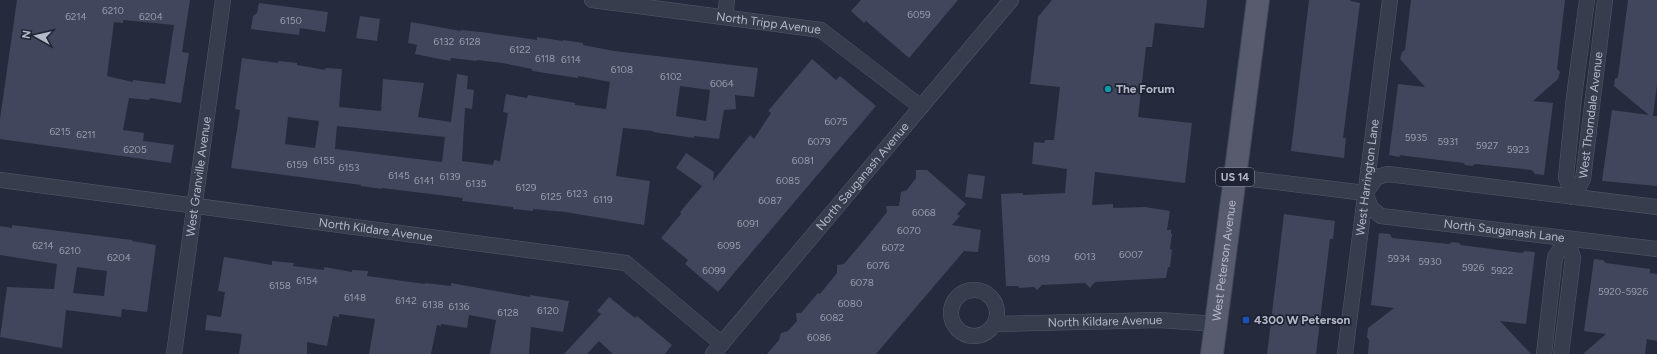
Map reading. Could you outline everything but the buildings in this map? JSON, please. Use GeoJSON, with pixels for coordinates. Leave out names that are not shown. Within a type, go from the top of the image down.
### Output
{"type":"FeatureCollection","features":[{"type":"Feature","properties":{"kind":"main road","name":"West Peterson Avenue"},"geometry":{"type":"LineString","coordinates":[[1212,354],[1258,0]]}},
{"type":"Feature","properties":{"kind":"street","name":"West Granville Avenue"},"geometry":{"type":"LineString","coordinates":[[174,354],[223,0]]}},
{"type":"Feature","properties":{"kind":"street","name":"North Tripp Avenue"},"geometry":{"type":"LineString","coordinates":[[592,0],[821,30],[920,107]]}},
{"type":"Feature","properties":{"kind":"street"},"geometry":{"type":"LineString","coordinates":[[725,17],[727,0]]}},
{"type":"Feature","properties":{"kind":"street","name":"North Sauganash Avenue"},"geometry":{"type":"LineString","coordinates":[[718,349],[1011,0]]}},
{"type":"Feature","properties":{"kind":"street","name":"West Harrington Lane"},"geometry":{"type":"LineString","coordinates":[[1345,354],[1390,0]]}},
{"type":"Feature","properties":{"kind":"street","name":"West Thorndale Avenue"},"geometry":{"type":"LineString","coordinates":[[1573,197],[1566,177],[1574,97],[1587,0]]}},
{"type":"Feature","properties":{"kind":"street","name":"West Thorndale Avenue"},"geometry":{"type":"LineString","coordinates":[[1573,197],[1583,179],[1605,0]]}},
{"type":"Feature","properties":{"kind":"street"},"geometry":{"type":"LineString","coordinates":[[1235,177],[1365,193],[1377,177],[1388,174],[1657,207]]}},
{"type":"Feature","properties":{"kind":"street","name":"North Kildare Avenue"},"geometry":{"type":"LineString","coordinates":[[0,180],[626,263],[718,349]]}},
{"type":"Feature","properties":{"kind":"street","name":"North Sauganash Lane"},"geometry":{"type":"LineString","coordinates":[[1365,193],[1371,208],[1381,216],[1567,240],[1657,249]]}},
{"type":"Feature","properties":{"kind":"street"},"geometry":{"type":"LineString","coordinates":[[1544,354],[1556,257],[1567,240]]}},
{"type":"Feature","properties":{"kind":"street"},"geometry":{"type":"LineString","coordinates":[[1561,354],[1573,258],[1567,240]]}},
{"type":"Feature","properties":{"kind":"street","name":"North Kildare Avenue"},"geometry":{"type":"LineString","coordinates":[[994,324],[1160,320],[1216,324]]}},
{"type":"Feature","properties":{"kind":"place","name":"The Forum"},"geometry":{"type":"Point","coordinates":[1108,89]}},
{"type":"Feature","properties":{"kind":"place","name":"4300 W Peterson"},"geometry":{"type":"Point","coordinates":[1246,320]}}]}
